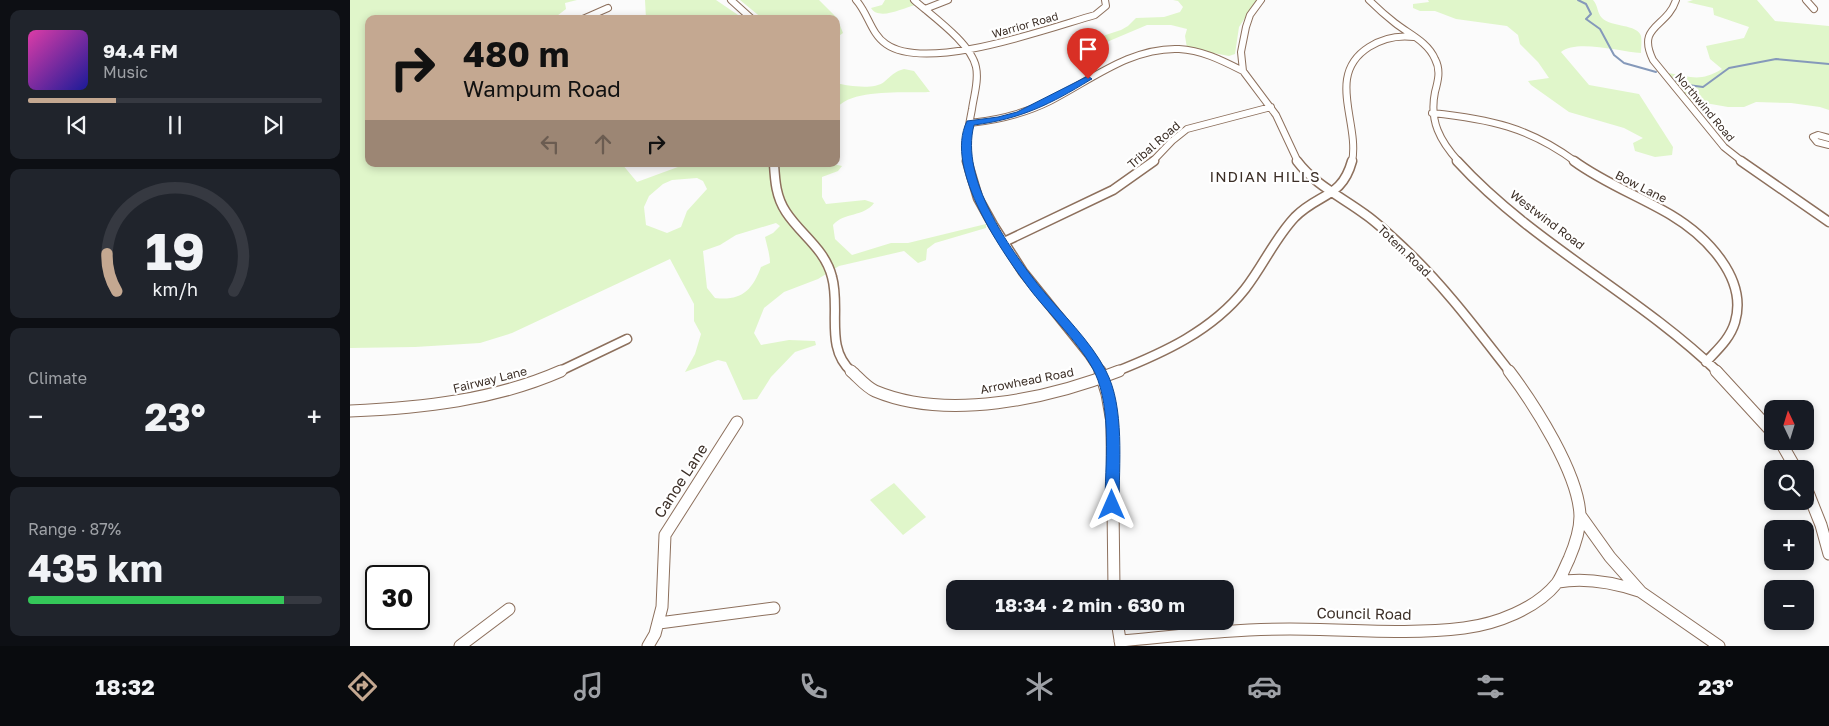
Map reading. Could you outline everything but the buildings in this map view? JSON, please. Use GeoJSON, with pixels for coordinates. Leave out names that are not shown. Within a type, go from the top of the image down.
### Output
{"type":"FeatureCollection","features":[{"type":"Feature","properties":{"kind":"street"},"geometry":{"type":"LineString","coordinates":[[731,0],[748,15]]}},
{"type":"Feature","properties":{"kind":"street"},"geometry":{"type":"LineString","coordinates":[[856,0],[867,13],[880,40],[889,47],[912,52],[968,51]]}},
{"type":"Feature","properties":{"kind":"street"},"geometry":{"type":"LineString","coordinates":[[914,0],[968,51],[976,67],[977,74],[967,136],[968,169],[978,198],[1026,277],[1089,354],[1102,379],[1112,422],[1114,580]]}},
{"type":"Feature","properties":{"kind":"street"},"geometry":{"type":"LineString","coordinates":[[925,9],[948,0]]}},
{"type":"Feature","properties":{"kind":"street","name":"Warrior Road"},"geometry":{"type":"LineString","coordinates":[[968,51],[1095,14],[1106,6],[1105,0]]}},
{"type":"Feature","properties":{"kind":"street","name":"Totem Road"},"geometry":{"type":"LineString","coordinates":[[1261,0],[1250,15],[1246,27],[1241,56],[1243,71],[1280,122],[1296,159],[1311,177],[1366,215],[1407,252],[1453,300],[1522,388],[1554,440],[1573,486],[1580,514],[1610,557],[1641,592],[1719,646]]}},
{"type":"Feature","properties":{"kind":"street","name":"Westwind Road"},"geometry":{"type":"LineString","coordinates":[[1369,0],[1399,32],[1414,37],[1430,51],[1438,65],[1439,74],[1432,113],[1434,129],[1447,149],[1492,195],[1538,232],[1646,311],[1706,362],[1744,398],[1764,422]]}},
{"type":"Feature","properties":{"kind":"street","name":"Northwind Road"},"geometry":{"type":"LineString","coordinates":[[1676,0],[1673,9],[1656,23],[1648,34],[1647,48],[1653,60],[1724,147],[1745,164],[1829,222]]}},
{"type":"Feature","properties":{"kind":"street"},"geometry":{"type":"LineString","coordinates":[[1806,0],[1812,4],[1814,9]]}},
{"type":"Feature","properties":{"kind":"street"},"geometry":{"type":"LineString","coordinates":[[592,15],[608,8]]}},
{"type":"Feature","properties":{"kind":"street","name":"Arrowhead Road"},"geometry":{"type":"LineString","coordinates":[[774,167],[776,193],[782,207],[791,220],[816,246],[831,271],[834,330],[841,359],[855,377],[894,399],[932,406],[958,406],[1018,398],[1102,379],[1167,350],[1212,320],[1244,291],[1293,220],[1314,201],[1332,192],[1343,183],[1352,166],[1352,144],[1346,84],[1350,66],[1354,57],[1364,48],[1399,32]]}},
{"type":"Feature","properties":{"kind":"street"},"geometry":{"type":"LineString","coordinates":[[970,122],[1020,114],[1059,96],[1109,66],[1146,53],[1185,49],[1207,53],[1222,58],[1243,71]]}},
{"type":"Feature","properties":{"kind":"street"},"geometry":{"type":"LineString","coordinates":[[1222,58],[1241,56]]}},
{"type":"Feature","properties":{"kind":"street","name":"Tribal Road"},"geometry":{"type":"LineString","coordinates":[[1004,242],[1113,190],[1131,179],[1155,160],[1172,141],[1187,129],[1212,121],[1271,108]]}},
{"type":"Feature","properties":{"kind":"street","name":"Bow Lane"},"geometry":{"type":"LineString","coordinates":[[1432,113],[1499,124],[1540,138],[1588,171],[1668,214],[1697,235],[1723,263],[1736,285],[1739,299],[1735,325],[1719,350],[1706,362]]}},
{"type":"Feature","properties":{"kind":"street","name":"Fairway Lane"},"geometry":{"type":"LineString","coordinates":[[350,411],[428,406],[482,396],[530,383],[562,371],[627,339]]}},
{"type":"Feature","properties":{"kind":"street","name":"Canoe Lane"},"geometry":{"type":"LineString","coordinates":[[648,646],[659,623],[662,611],[663,544],[665,536],[670,525],[737,422]]}},
{"type":"Feature","properties":{"kind":"street"},"geometry":{"type":"LineString","coordinates":[[1814,508],[1829,554]]}},
{"type":"Feature","properties":{"kind":"street","name":"Totem Road"},"geometry":{"type":"LineString","coordinates":[[1575,549],[1580,514]]}},
{"type":"Feature","properties":{"kind":"street","name":"Council Road"},"geometry":{"type":"LineString","coordinates":[[1121,644],[1243,630],[1290,629],[1399,632],[1465,628],[1496,621],[1519,611],[1541,598],[1558,582],[1575,549]]}},
{"type":"Feature","properties":{"kind":"street","name":"Totem Road"},"geometry":{"type":"LineString","coordinates":[[1558,582],[1569,579],[1594,579],[1641,592]]}},
{"type":"Feature","properties":{"kind":"street"},"geometry":{"type":"LineString","coordinates":[[659,623],[774,608]]}},
{"type":"Feature","properties":{"kind":"street"},"geometry":{"type":"LineString","coordinates":[[460,646],[509,609]]}},
{"type":"Feature","properties":{"kind":"street"},"geometry":{"type":"LineString","coordinates":[[1119,630],[1121,644]]}},
{"type":"Feature","properties":{"kind":"green space"},"geometry":{"type":"Polygon","coordinates":[[[350,0],[577,0],[565,3],[566,9],[558,15],[365,15],[365,167],[624,167],[637,182],[678,167],[840,166],[842,166],[838,171],[822,177],[822,197],[826,204],[865,200],[874,203],[865,211],[843,218],[833,225],[835,239],[852,255],[891,243],[908,243],[986,224],[986,228],[935,243],[927,249],[926,260],[918,263],[904,251],[839,266],[818,279],[784,292],[764,308],[754,333],[761,345],[789,340],[815,341],[816,345],[795,352],[771,377],[757,399],[743,400],[726,362],[718,360],[685,372],[695,354],[701,334],[694,321],[694,304],[670,259],[512,333],[480,343],[350,348],[350,0]],[[697,178],[672,180],[663,184],[649,196],[644,207],[646,225],[667,233],[681,227],[687,211],[707,189],[703,181],[697,178]],[[776,223],[736,235],[720,245],[703,251],[707,288],[715,298],[724,299],[739,296],[749,288],[761,267],[770,263],[765,237],[773,233],[780,226],[776,223]]]}},
{"type":"Feature","properties":{"kind":"green space"},"geometry":{"type":"Polygon","coordinates":[[[645,0],[716,0],[738,15],[646,15],[645,0]]]}},
{"type":"Feature","properties":{"kind":"green space"},"geometry":{"type":"Polygon","coordinates":[[[740,0],[819,0],[834,15],[758,15],[740,0]]]}},
{"type":"Feature","properties":{"kind":"green space"},"geometry":{"type":"Polygon","coordinates":[[[885,0],[910,0],[915,5],[885,14],[875,12],[871,8],[882,5],[885,0]]]}},
{"type":"Feature","properties":{"kind":"green space"},"geometry":{"type":"Polygon","coordinates":[[[1173,0],[1257,0],[1239,27],[1235,54],[1229,56],[1187,48],[1185,36],[1187,29],[1171,25],[1147,25],[1095,47],[1090,47],[1087,44],[1087,41],[1121,30],[1136,18],[1164,17],[1180,12],[1183,7],[1178,1],[1173,0]]]}},
{"type":"Feature","properties":{"kind":"green space"},"geometry":{"type":"Polygon","coordinates":[[[1428,0],[1593,0],[1600,16],[1606,21],[1635,29],[1639,32],[1641,36],[1641,53],[1588,46],[1568,48],[1561,52],[1589,85],[1639,94],[1673,147],[1672,155],[1655,157],[1635,151],[1633,143],[1643,138],[1624,128],[1569,112],[1531,85],[1528,81],[1549,78],[1538,62],[1520,44],[1518,35],[1507,26],[1456,19],[1435,11],[1420,11],[1413,8],[1413,4],[1429,2],[1428,0]]]}},
{"type":"Feature","properties":{"kind":"green space"},"geometry":{"type":"Polygon","coordinates":[[[1693,0],[1757,0],[1775,21],[1829,26],[1829,110],[1791,103],[1756,102],[1744,107],[1728,107],[1688,100],[1668,73],[1702,77],[1722,69],[1710,59],[1706,46],[1744,38],[1749,27],[1714,15],[1713,8],[1687,2],[1693,0]]]}},
{"type":"Feature","properties":{"kind":"green space"},"geometry":{"type":"Polygon","coordinates":[[[904,69],[914,71],[930,92],[894,92],[866,95],[853,98],[840,105],[840,84],[874,86],[884,82],[896,72],[904,69]]]}},
{"type":"Feature","properties":{"kind":"green space"},"geometry":{"type":"Polygon","coordinates":[[[894,483],[926,517],[903,535],[870,500],[894,483]]]}},
{"type":"Feature","properties":{"kind":"waterway"},"geometry":{"type":"LineString","coordinates":[[1578,0],[1586,4],[1591,14],[1586,19],[1600,29],[1614,55],[1624,63],[1656,72]]}},
{"type":"Feature","properties":{"kind":"waterway"},"geometry":{"type":"LineString","coordinates":[[1673,79],[1688,85],[1703,87],[1729,68],[1776,59],[1829,64]]}},
{"type":"Feature","properties":{"kind":"district","name":"INDIAN HILLS"},"geometry":{"type":"Point","coordinates":[1265,177]}},
{"type":"Feature","properties":{"kind":"route"},"geometry":{"type":"LineString","coordinates":[[1088,79],[1059,96],[1020,114],[970,122],[966,155],[968,169],[978,198],[1010,253],[1035,289],[1089,354],[1101,373],[1112,422],[1112,505]]}}]}
